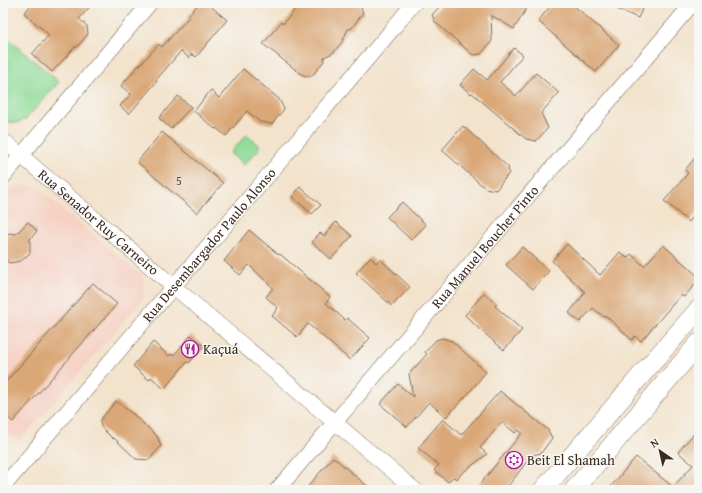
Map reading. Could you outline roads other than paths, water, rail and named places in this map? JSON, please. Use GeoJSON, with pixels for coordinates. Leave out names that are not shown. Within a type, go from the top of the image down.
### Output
{"type":"FeatureCollection","features":[{"type":"Feature","properties":{"kind":"street"},"geometry":{"type":"LineString","coordinates":[[3,177],[150,3]]}},
{"type":"Feature","properties":{"kind":"street","name":"Rua Desembargador Paulo Alonso"},"geometry":{"type":"LineString","coordinates":[[3,486],[414,3]]}},
{"type":"Feature","properties":{"kind":"street","name":"Rua Manuel Boucher Pinto"},"geometry":{"type":"LineString","coordinates":[[277,490],[693,3]]}},
{"type":"Feature","properties":{"kind":"street","name":"Rua Senador Ruy Carneiro"},"geometry":{"type":"LineString","coordinates":[[3,140],[415,490]]}},
{"type":"Feature","properties":{"kind":"street"},"geometry":{"type":"LineString","coordinates":[[543,490],[699,309]]}},
{"type":"Feature","properties":{"kind":"street"},"geometry":{"type":"LineString","coordinates":[[574,490],[699,343]]}},
{"type":"Feature","properties":{"kind":"street"},"geometry":{"type":"LineString","coordinates":[[645,371],[659,375],[663,385]]}},
{"type":"Feature","properties":{"kind":"place","name":"Kaçuá"},"geometry":{"type":"Point","coordinates":[190,349]}},
{"type":"Feature","properties":{"kind":"place","name":"Beit El Shamah"},"geometry":{"type":"Point","coordinates":[514,460]}}]}
